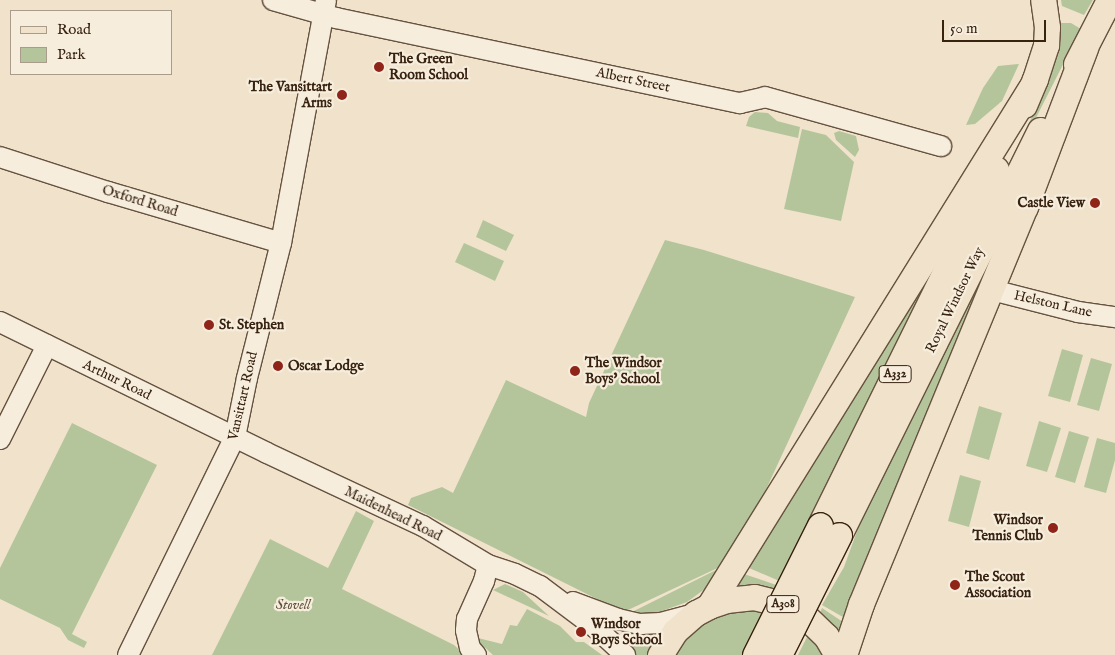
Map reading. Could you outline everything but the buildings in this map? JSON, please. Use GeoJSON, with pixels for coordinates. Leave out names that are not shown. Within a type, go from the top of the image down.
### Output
{"type":"FeatureCollection","features":[{"type":"Feature","properties":{"kind":"main road","name":"Royal Windsor Way"},"geometry":{"type":"LineString","coordinates":[[779,655],[829,530],[998,165],[1030,90],[1046,45],[1047,27],[1043,0]]}},
{"type":"Feature","properties":{"kind":"main road","name":"Royal Windsor Way"},"geometry":{"type":"LineString","coordinates":[[755,655],[829,530],[1109,0]]}},
{"type":"Feature","properties":{"kind":"main road"},"geometry":{"type":"LineString","coordinates":[[844,655],[862,604],[992,290],[1085,48]]}},
{"type":"Feature","properties":{"kind":"main road"},"geometry":{"type":"LineString","coordinates":[[702,609],[1030,90]]}},
{"type":"Feature","properties":{"kind":"main road","name":"A308"},"geometry":{"type":"LineString","coordinates":[[660,655],[675,631],[702,609],[726,600],[754,597],[785,605],[803,614],[826,636],[837,655]]}},
{"type":"Feature","properties":{"kind":"street","name":"Albert Street"},"geometry":{"type":"LineString","coordinates":[[273,0],[324,7],[740,103],[765,97],[941,146]]}},
{"type":"Feature","properties":{"kind":"street","name":"Vansittart Road"},"geometry":{"type":"LineString","coordinates":[[128,655],[235,437],[247,378],[281,243],[324,7]]}},
{"type":"Feature","properties":{"kind":"street","name":"Oxford Road"},"geometry":{"type":"LineString","coordinates":[[0,157],[108,192],[281,243]]}},
{"type":"Feature","properties":{"kind":"street","name":"Helston Lane"},"geometry":{"type":"LineString","coordinates":[[992,290],[1078,312],[1115,317]]}},
{"type":"Feature","properties":{"kind":"street","name":"Arthur Road"},"geometry":{"type":"LineString","coordinates":[[0,322],[235,437]]}},
{"type":"Feature","properties":{"kind":"street"},"geometry":{"type":"LineString","coordinates":[[0,439],[47,346]]}},
{"type":"Feature","properties":{"kind":"street","name":"Maidenhead Road"},"geometry":{"type":"LineString","coordinates":[[235,437],[423,526],[488,565],[516,574],[550,593],[606,637],[625,655]]}},
{"type":"Feature","properties":{"kind":"street"},"geometry":{"type":"LineString","coordinates":[[476,655],[470,648],[466,630],[467,619],[484,582],[488,565]]}},
{"type":"Feature","properties":{"kind":"street","name":"Maidenhead Road"},"geometry":{"type":"LineString","coordinates":[[550,593],[630,622],[661,622],[702,609]]}},
{"type":"Feature","properties":{"kind":"green space"},"geometry":{"type":"Polygon","coordinates":[[[1061,0],[1093,0],[1084,15],[1062,6],[1061,0]]]}},
{"type":"Feature","properties":{"kind":"green space"},"geometry":{"type":"Polygon","coordinates":[[[1061,23],[1071,23],[1081,29],[1010,169],[999,184],[1049,82],[1060,47],[1061,23]]]}},
{"type":"Feature","properties":{"kind":"green space"},"geometry":{"type":"Polygon","coordinates":[[[1019,64],[1002,101],[975,124],[966,125],[983,88],[998,66],[1019,64]]]}},
{"type":"Feature","properties":{"kind":"green space"},"geometry":{"type":"Polygon","coordinates":[[[755,112],[768,113],[777,121],[800,127],[798,138],[746,126],[749,117],[755,112]]]}},
{"type":"Feature","properties":{"kind":"green space"},"geometry":{"type":"Polygon","coordinates":[[[802,129],[826,135],[854,162],[841,221],[784,209],[802,129]]]}},
{"type":"Feature","properties":{"kind":"green space"},"geometry":{"type":"Polygon","coordinates":[[[839,131],[856,136],[859,150],[855,157],[836,140],[834,133],[839,131]]]}},
{"type":"Feature","properties":{"kind":"green space"},"geometry":{"type":"Polygon","coordinates":[[[982,172],[784,583],[749,568],[779,517],[982,172]]]}},
{"type":"Feature","properties":{"kind":"green space"},"geometry":{"type":"Polygon","coordinates":[[[1019,189],[848,620],[822,605],[844,567],[864,512],[1019,189]]]}},
{"type":"Feature","properties":{"kind":"green space"},"geometry":{"type":"Polygon","coordinates":[[[483,220],[514,235],[506,251],[476,237],[483,220]]]}},
{"type":"Feature","properties":{"kind":"green space"},"geometry":{"type":"Polygon","coordinates":[[[665,240],[704,250],[855,297],[763,496],[724,565],[628,610],[613,607],[408,505],[411,498],[442,487],[453,493],[506,380],[586,417],[589,403],[665,240]]]}},
{"type":"Feature","properties":{"kind":"green space"},"geometry":{"type":"Polygon","coordinates":[[[464,243],[504,261],[495,281],[455,262],[464,243]]]}},
{"type":"Feature","properties":{"kind":"green space"},"geometry":{"type":"Polygon","coordinates":[[[1062,349],[1083,355],[1070,402],[1048,396],[1062,349]]]}},
{"type":"Feature","properties":{"kind":"green space"},"geometry":{"type":"Polygon","coordinates":[[[1091,358],[1112,364],[1099,411],[1077,405],[1091,358]]]}},
{"type":"Feature","properties":{"kind":"green space"},"geometry":{"type":"Polygon","coordinates":[[[979,406],[1002,413],[989,460],[966,453],[979,406]]]}},
{"type":"Feature","properties":{"kind":"green space"},"geometry":{"type":"Polygon","coordinates":[[[1039,421],[1061,428],[1047,472],[1026,466],[1039,421]]]}},
{"type":"Feature","properties":{"kind":"green space"},"geometry":{"type":"Polygon","coordinates":[[[72,423],[157,465],[72,634],[87,642],[84,648],[68,640],[60,628],[0,599],[0,568],[72,423]]]}},
{"type":"Feature","properties":{"kind":"green space"},"geometry":{"type":"Polygon","coordinates":[[[1069,431],[1089,437],[1075,483],[1055,477],[1069,431]]]}},
{"type":"Feature","properties":{"kind":"green space"},"geometry":{"type":"Polygon","coordinates":[[[1097,438],[1115,443],[1115,460],[1106,493],[1084,487],[1097,438]]]}},
{"type":"Feature","properties":{"kind":"green space"},"geometry":{"type":"Polygon","coordinates":[[[960,475],[981,481],[969,527],[948,521],[960,475]]]}},
{"type":"Feature","properties":{"kind":"green space","name":"Stovell"},"geometry":{"type":"Polygon","coordinates":[[[356,511],[374,521],[342,589],[454,645],[465,655],[212,655],[270,539],[328,568],[356,511]]]}},
{"type":"Feature","properties":{"kind":"green space"},"geometry":{"type":"Polygon","coordinates":[[[720,568],[709,586],[687,602],[648,616],[630,613],[720,568]]]}},
{"type":"Feature","properties":{"kind":"green space"},"geometry":{"type":"Polygon","coordinates":[[[744,574],[782,587],[779,590],[769,587],[739,585],[737,582],[744,574]]]}},
{"type":"Feature","properties":{"kind":"green space"},"geometry":{"type":"Polygon","coordinates":[[[505,584],[523,592],[549,616],[493,590],[505,584]]]}},
{"type":"Feature","properties":{"kind":"green space"},"geometry":{"type":"Polygon","coordinates":[[[766,607],[749,655],[671,655],[689,630],[711,614],[766,607]]]}},
{"type":"Feature","properties":{"kind":"green space"},"geometry":{"type":"Polygon","coordinates":[[[822,608],[846,624],[841,634],[820,613],[822,608]]]}},
{"type":"Feature","properties":{"kind":"green space"},"geometry":{"type":"Polygon","coordinates":[[[527,609],[560,626],[576,642],[584,642],[602,655],[493,655],[478,641],[478,638],[502,644],[510,625],[517,626],[527,609]]]}},
{"type":"Feature","properties":{"kind":"green space"},"geometry":{"type":"Polygon","coordinates":[[[629,629],[655,631],[658,634],[647,655],[634,655],[621,642],[629,629]]]}},
{"type":"Feature","properties":{"kind":"green space"},"geometry":{"type":"Polygon","coordinates":[[[810,631],[828,655],[798,655],[810,631]]]}},
{"type":"Feature","properties":{"kind":"place","name":"The Green Room School"},"geometry":{"type":"Point","coordinates":[379,67]}},
{"type":"Feature","properties":{"kind":"place","name":"The Vansittart Arms"},"geometry":{"type":"Point","coordinates":[342,95]}},
{"type":"Feature","properties":{"kind":"place","name":"Castle View"},"geometry":{"type":"Point","coordinates":[1095,203]}},
{"type":"Feature","properties":{"kind":"place","name":"St. Stephen"},"geometry":{"type":"Point","coordinates":[209,325]}},
{"type":"Feature","properties":{"kind":"place","name":"Oscar Lodge"},"geometry":{"type":"Point","coordinates":[278,366]}},
{"type":"Feature","properties":{"kind":"place","name":"The Windsor Boys' School"},"geometry":{"type":"Point","coordinates":[575,371]}},
{"type":"Feature","properties":{"kind":"place","name":"Windsor Tennis Club"},"geometry":{"type":"Point","coordinates":[1053,528]}},
{"type":"Feature","properties":{"kind":"place","name":"The Scout Association"},"geometry":{"type":"Point","coordinates":[955,585]}},
{"type":"Feature","properties":{"kind":"place","name":"Windsor Boys School"},"geometry":{"type":"Point","coordinates":[581,632]}}]}
